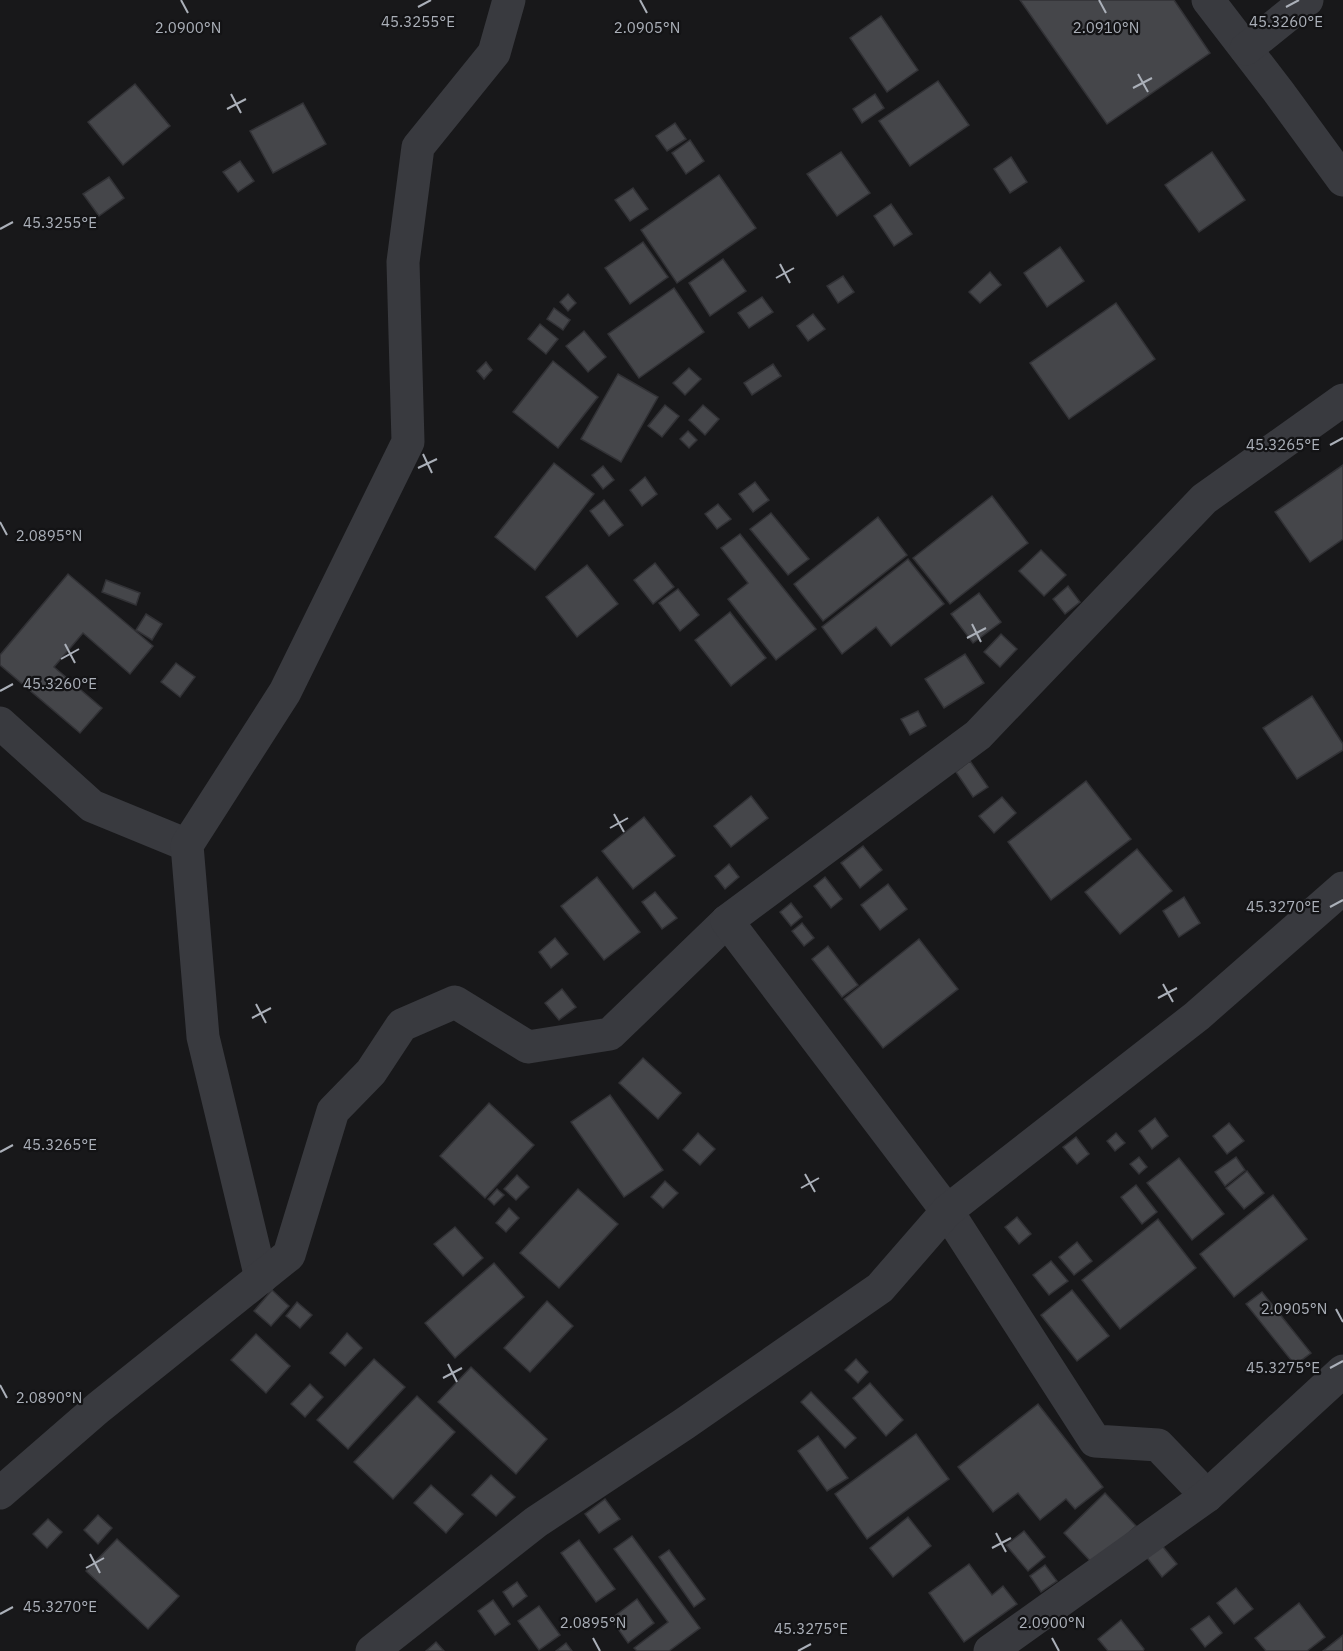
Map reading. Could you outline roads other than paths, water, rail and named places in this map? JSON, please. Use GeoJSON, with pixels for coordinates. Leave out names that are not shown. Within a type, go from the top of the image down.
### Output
{"type":"FeatureCollection","features":[{"type":"Feature","properties":{"kind":"street"},"geometry":{"type":"LineString","coordinates":[[261,1278],[203,1037],[187,845],[285,692],[408,442],[403,262],[418,147],[494,53],[509,0]]}},
{"type":"Feature","properties":{"kind":"street"},"geometry":{"type":"LineString","coordinates":[[1208,0],[1343,180]]}},
{"type":"Feature","properties":{"kind":"street"},"geometry":{"type":"LineString","coordinates":[[1246,49],[1307,0]]}},
{"type":"Feature","properties":{"kind":"street"},"geometry":{"type":"LineString","coordinates":[[0,1493],[98,1408],[289,1255],[333,1111],[371,1072],[402,1026],[455,1002],[528,1047],[610,1034],[727,921],[978,735],[1204,499],[1343,400]]}},
{"type":"Feature","properties":{"kind":"street"},"geometry":{"type":"LineString","coordinates":[[0,723],[92,806],[187,845]]}},
{"type":"Feature","properties":{"kind":"street"},"geometry":{"type":"LineString","coordinates":[[372,1651],[536,1522],[684,1424],[880,1288],[947,1211],[1197,1016],[1343,888]]}},
{"type":"Feature","properties":{"kind":"street"},"geometry":{"type":"LineString","coordinates":[[727,921],[947,1211],[1095,1440],[1158,1445],[1207,1496]]}},
{"type":"Feature","properties":{"kind":"street"},"geometry":{"type":"LineString","coordinates":[[990,1651],[1207,1496],[1343,1371]]}}]}
